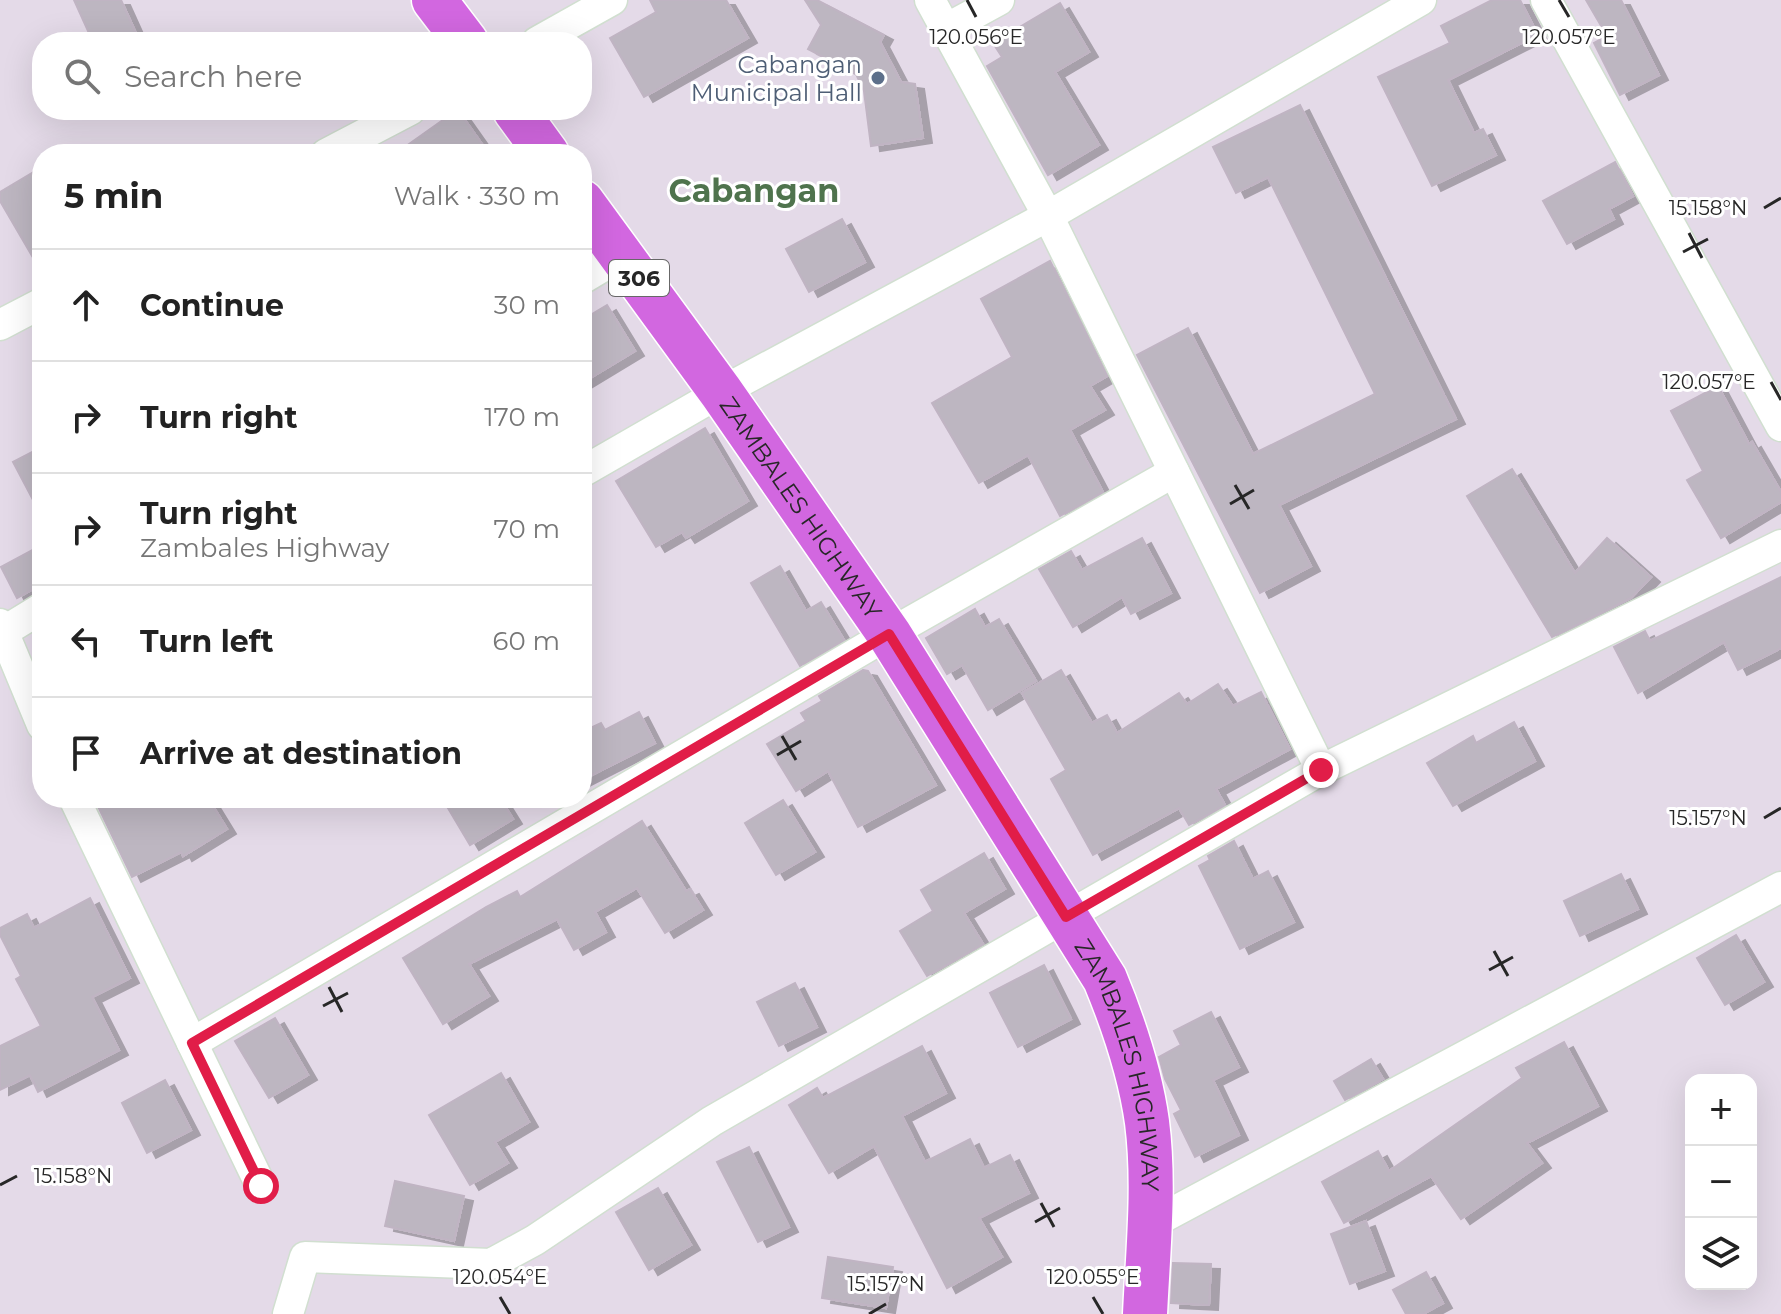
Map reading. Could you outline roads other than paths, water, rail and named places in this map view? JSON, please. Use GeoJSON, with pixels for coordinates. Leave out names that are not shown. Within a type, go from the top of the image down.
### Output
{"type":"FeatureCollection","features":[{"type":"Feature","properties":{"kind":"main road"},"geometry":{"type":"LineString","coordinates":[[434,0],[458,32]]}},
{"type":"Feature","properties":{"kind":"main road"},"geometry":{"type":"LineString","coordinates":[[522,120],[540,144]]}},
{"type":"Feature","properties":{"kind":"main road","name":"ZAMBALES HIGHWAY"},"geometry":{"type":"LineString","coordinates":[[592,215],[721,392],[889,634],[1105,979],[1129,1040],[1147,1123],[1149,1225],[1145,1314]]}},
{"type":"Feature","properties":{"kind":"street"},"geometry":{"type":"LineString","coordinates":[[555,32],[612,0]]}},
{"type":"Feature","properties":{"kind":"street"},"geometry":{"type":"LineString","coordinates":[[930,0],[1048,216],[1321,770]]}},
{"type":"Feature","properties":{"kind":"street"},"geometry":{"type":"LineString","coordinates":[[946,29],[999,0]]}},
{"type":"Feature","properties":{"kind":"street"},"geometry":{"type":"LineString","coordinates":[[592,466],[721,392],[1048,216],[1421,0]]}},
{"type":"Feature","properties":{"kind":"street"},"geometry":{"type":"LineString","coordinates":[[1546,0],[1781,426]]}},
{"type":"Feature","properties":{"kind":"street"},"geometry":{"type":"LineString","coordinates":[[345,144],[391,120]]}},
{"type":"Feature","properties":{"kind":"street"},"geometry":{"type":"LineString","coordinates":[[592,273],[622,255]]}},
{"type":"Feature","properties":{"kind":"street"},"geometry":{"type":"LineString","coordinates":[[0,325],[32,308]]}},
{"type":"Feature","properties":{"kind":"street"},"geometry":{"type":"LineString","coordinates":[[192,1043],[889,634],[1174,472]]}},
{"type":"Feature","properties":{"kind":"street"},"geometry":{"type":"LineString","coordinates":[[288,1314],[305,1257],[491,1264],[535,1240],[712,1121],[1321,770],[1781,545]]}},
{"type":"Feature","properties":{"kind":"street"},"geometry":{"type":"LineString","coordinates":[[32,613],[2,628],[32,701]]}},
{"type":"Feature","properties":{"kind":"street"},"geometry":{"type":"LineString","coordinates":[[79,808],[261,1186]]}},
{"type":"Feature","properties":{"kind":"street"},"geometry":{"type":"LineString","coordinates":[[1149,1225],[1781,887]]}},
{"type":"Feature","properties":{"kind":"place","name":"Cabangan Municipal Hall"},"geometry":{"type":"Point","coordinates":[878,78]}},
{"type":"Feature","properties":{"kind":"district","name":"Cabangan"},"geometry":{"type":"Point","coordinates":[754,190]}}]}
